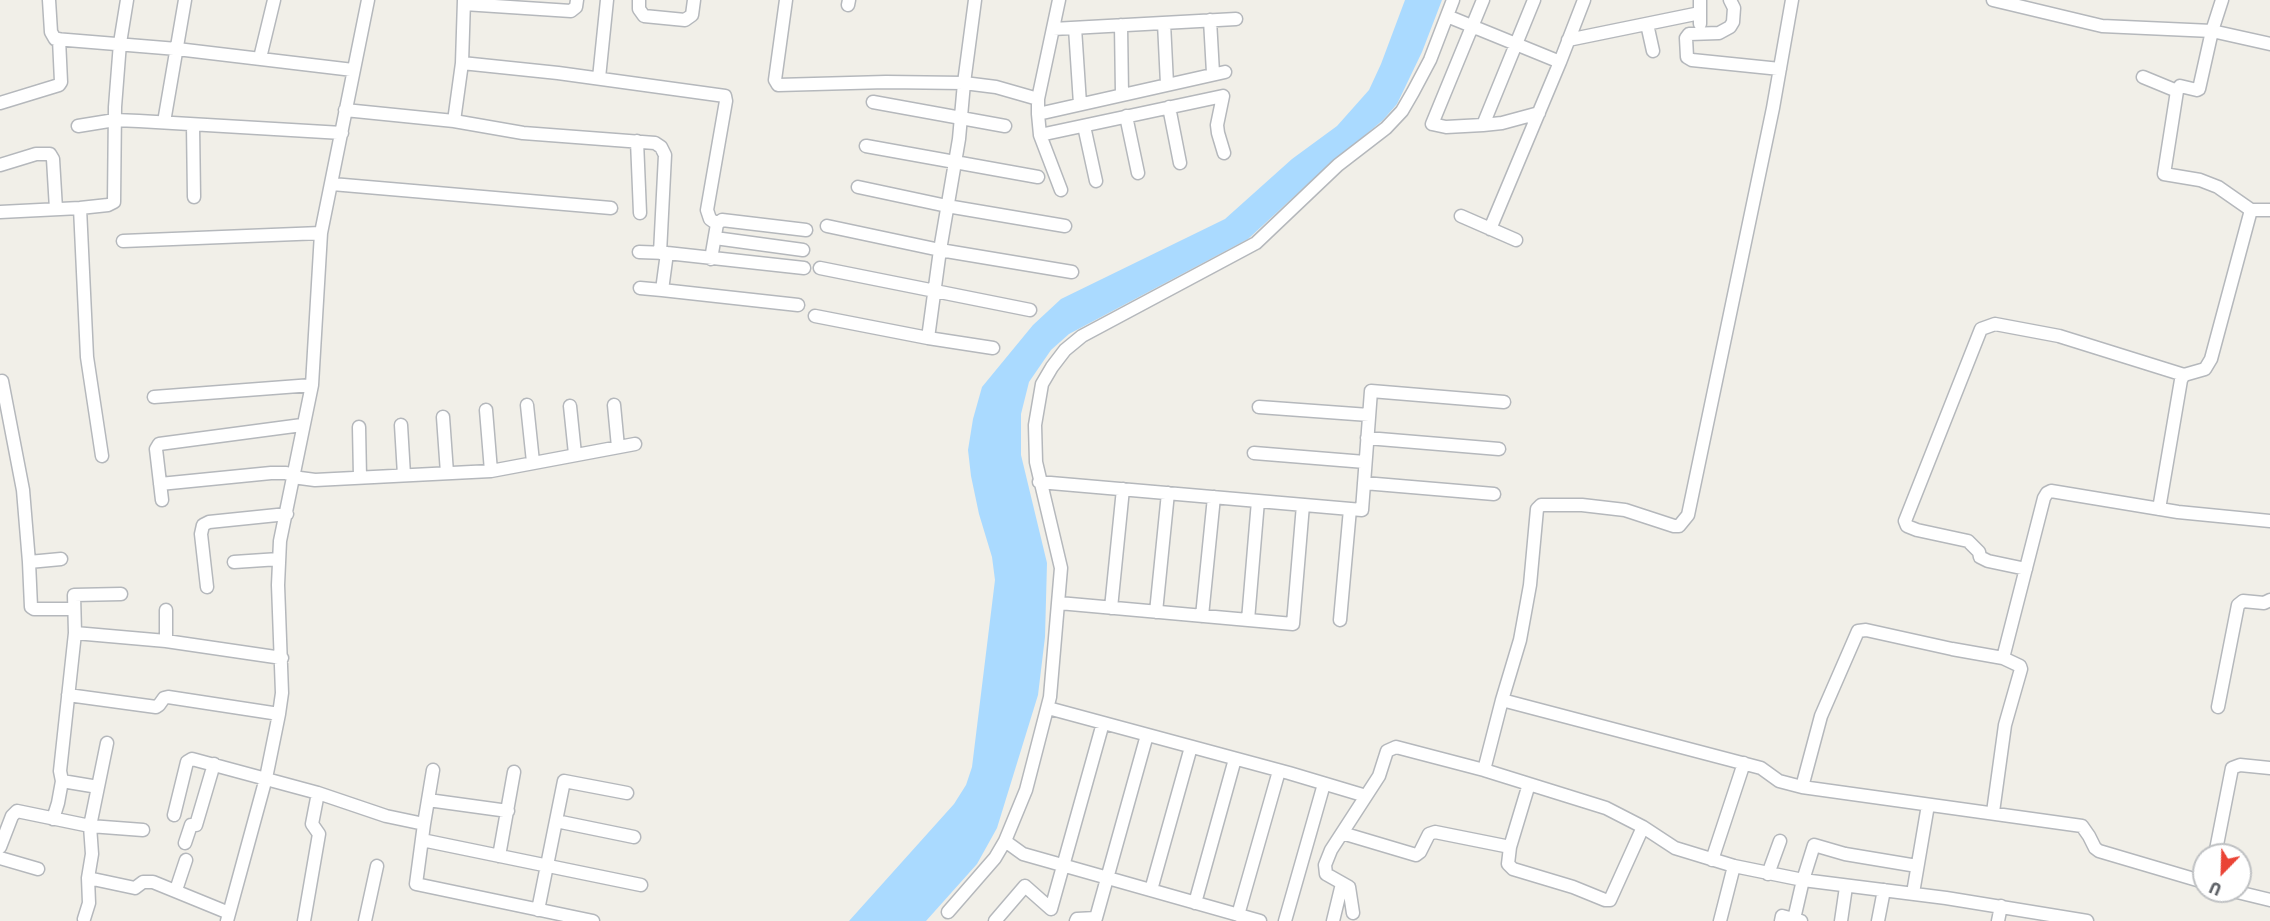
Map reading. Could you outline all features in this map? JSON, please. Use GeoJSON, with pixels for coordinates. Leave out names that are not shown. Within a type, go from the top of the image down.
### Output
{"type":"FeatureCollection","features":[{"type":"Feature","properties":{"kind":"street"},"geometry":{"type":"LineString","coordinates":[[49,0],[53,38],[177,49],[353,70]]}},
{"type":"Feature","properties":{"kind":"street"},"geometry":{"type":"LineString","coordinates":[[0,212],[108,206],[115,200],[115,120],[120,43],[127,0]]}},
{"type":"Feature","properties":{"kind":"street"},"geometry":{"type":"LineString","coordinates":[[165,122],[185,0]]}},
{"type":"Feature","properties":{"kind":"street"},"geometry":{"type":"LineString","coordinates":[[260,58],[274,0]]}},
{"type":"Feature","properties":{"kind":"street"},"geometry":{"type":"LineString","coordinates":[[88,878],[135,888],[143,882],[153,882],[177,890],[228,917],[266,778],[279,714],[282,658],[280,541],[312,385],[321,233],[368,0]]}},
{"type":"Feature","properties":{"kind":"street"},"geometry":{"type":"LineString","coordinates":[[454,121],[462,63],[464,2],[571,11],[576,7],[577,0]]}},
{"type":"Feature","properties":{"kind":"street"},"geometry":{"type":"LineString","coordinates":[[599,78],[607,0]]}},
{"type":"Feature","properties":{"kind":"street"},"geometry":{"type":"LineString","coordinates":[[639,0],[639,9],[644,16],[685,20],[691,17],[694,0]]}},
{"type":"Feature","properties":{"kind":"street"},"geometry":{"type":"LineString","coordinates":[[786,0],[775,80],[778,86],[886,82],[964,83],[996,87],[1038,99]]}},
{"type":"Feature","properties":{"kind":"street"},"geometry":{"type":"LineString","coordinates":[[928,338],[955,162],[975,0]]}},
{"type":"Feature","properties":{"kind":"street"},"geometry":{"type":"LineString","coordinates":[[1059,0],[1038,99],[1038,114],[1040,135],[1061,190]]}},
{"type":"Feature","properties":{"kind":"street"},"geometry":{"type":"LineString","coordinates":[[948,912],[995,858],[1005,841],[1026,790],[1048,708],[1061,568],[1040,482],[1035,448],[1036,409],[1042,384],[1065,350],[1082,336],[1256,243],[1338,165],[1386,128],[1402,111],[1430,60],[1453,0]]}},
{"type":"Feature","properties":{"kind":"street"},"geometry":{"type":"LineString","coordinates":[[1483,0],[1432,124],[1446,127],[1483,125],[1539,114]]}},
{"type":"Feature","properties":{"kind":"street"},"geometry":{"type":"LineString","coordinates":[[1483,125],[1534,0]]}},
{"type":"Feature","properties":{"kind":"street"},"geometry":{"type":"LineString","coordinates":[[1490,229],[1584,0]]}},
{"type":"Feature","properties":{"kind":"street"},"geometry":{"type":"LineString","coordinates":[[1568,40],[1647,24],[1700,18],[1700,0]]}},
{"type":"Feature","properties":{"kind":"street"},"geometry":{"type":"LineString","coordinates":[[1731,0],[1734,8],[1733,22],[1730,27],[1719,33],[1689,34],[1686,38],[1687,57],[1692,60],[1780,69]]}},
{"type":"Feature","properties":{"kind":"street"},"geometry":{"type":"LineString","coordinates":[[1484,770],[1520,640],[1530,585],[1537,509],[1541,505],[1582,505],[1625,510],[1674,526],[1680,526],[1688,515],[1780,69],[1792,0]]}},
{"type":"Feature","properties":{"kind":"street"},"geometry":{"type":"LineString","coordinates":[[1993,0],[2102,26],[2212,31],[2270,44]]}},
{"type":"Feature","properties":{"kind":"street"},"geometry":{"type":"LineString","coordinates":[[2222,0],[2212,31],[2199,89],[2180,86],[2177,91],[2164,174],[2200,180],[2218,187],[2250,210],[2270,210]]}},
{"type":"Feature","properties":{"kind":"street"},"geometry":{"type":"LineString","coordinates":[[1447,16],[1560,63]]}},
{"type":"Feature","properties":{"kind":"street"},"geometry":{"type":"LineString","coordinates":[[1053,29],[1236,19]]}},
{"type":"Feature","properties":{"kind":"street"},"geometry":{"type":"LineString","coordinates":[[1038,114],[1219,72],[1210,20]]}},
{"type":"Feature","properties":{"kind":"street"},"geometry":{"type":"LineString","coordinates":[[1164,23],[1167,84]]}},
{"type":"Feature","properties":{"kind":"street"},"geometry":{"type":"LineString","coordinates":[[1647,24],[1653,51]]}},
{"type":"Feature","properties":{"kind":"street"},"geometry":{"type":"LineString","coordinates":[[1121,25],[1122,94]]}},
{"type":"Feature","properties":{"kind":"street"},"geometry":{"type":"LineString","coordinates":[[1075,28],[1080,104]]}},
{"type":"Feature","properties":{"kind":"street"},"geometry":{"type":"LineString","coordinates":[[0,103],[59,85],[61,82],[58,39]]}},
{"type":"Feature","properties":{"kind":"street"},"geometry":{"type":"LineString","coordinates":[[462,63],[599,78],[725,96],[707,210],[710,219],[717,224]]}},
{"type":"Feature","properties":{"kind":"street"},"geometry":{"type":"LineString","coordinates":[[2143,76],[2177,91]]}},
{"type":"Feature","properties":{"kind":"street"},"geometry":{"type":"LineString","coordinates":[[1040,135],[1223,96],[1217,125],[1224,153]]}},
{"type":"Feature","properties":{"kind":"street"},"geometry":{"type":"LineString","coordinates":[[873,102],[1005,126]]}},
{"type":"Feature","properties":{"kind":"street"},"geometry":{"type":"LineString","coordinates":[[1169,107],[1180,163]]}},
{"type":"Feature","properties":{"kind":"street"},"geometry":{"type":"LineString","coordinates":[[345,110],[454,121],[523,133],[655,142],[665,155],[662,290]]}},
{"type":"Feature","properties":{"kind":"street"},"geometry":{"type":"LineString","coordinates":[[1126,117],[1138,173]]}},
{"type":"Feature","properties":{"kind":"street"},"geometry":{"type":"LineString","coordinates":[[78,126],[115,120],[342,133]]}},
{"type":"Feature","properties":{"kind":"street"},"geometry":{"type":"LineString","coordinates":[[193,125],[194,197]]}},
{"type":"Feature","properties":{"kind":"street"},"geometry":{"type":"LineString","coordinates":[[1084,126],[1096,181]]}},
{"type":"Feature","properties":{"kind":"street"},"geometry":{"type":"LineString","coordinates":[[637,141],[640,213]]}},
{"type":"Feature","properties":{"kind":"street"},"geometry":{"type":"LineString","coordinates":[[866,146],[1038,177]]}},
{"type":"Feature","properties":{"kind":"street"},"geometry":{"type":"LineString","coordinates":[[0,165],[36,154],[50,154],[53,159],[56,209]]}},
{"type":"Feature","properties":{"kind":"street"},"geometry":{"type":"LineString","coordinates":[[332,184],[611,208]]}},
{"type":"Feature","properties":{"kind":"street"},"geometry":{"type":"LineString","coordinates":[[858,187],[947,206],[1065,226]]}},
{"type":"Feature","properties":{"kind":"street"},"geometry":{"type":"LineString","coordinates":[[80,208],[87,357],[102,456]]}},
{"type":"Feature","properties":{"kind":"street"},"geometry":{"type":"LineString","coordinates":[[2026,569],[1988,561],[1980,557],[1979,552],[1968,541],[1917,530],[1907,526],[1905,521],[1926,463],[1981,329],[1995,324],[2059,336],[2184,375],[2205,369],[2211,359],[2250,210]]}},
{"type":"Feature","properties":{"kind":"street"},"geometry":{"type":"LineString","coordinates":[[1461,216],[1516,240]]}},
{"type":"Feature","properties":{"kind":"street"},"geometry":{"type":"LineString","coordinates":[[711,259],[717,224],[722,220],[806,230]]}},
{"type":"Feature","properties":{"kind":"street"},"geometry":{"type":"LineString","coordinates":[[827,226],[940,250],[1072,272]]}},
{"type":"Feature","properties":{"kind":"street"},"geometry":{"type":"LineString","coordinates":[[123,241],[321,233]]}},
{"type":"Feature","properties":{"kind":"street"},"geometry":{"type":"LineString","coordinates":[[715,238],[804,250]]}},
{"type":"Feature","properties":{"kind":"street"},"geometry":{"type":"LineString","coordinates":[[639,252],[804,268]]}},
{"type":"Feature","properties":{"kind":"street"},"geometry":{"type":"LineString","coordinates":[[820,268],[1030,310]]}},
{"type":"Feature","properties":{"kind":"street"},"geometry":{"type":"LineString","coordinates":[[640,288],[798,305]]}},
{"type":"Feature","properties":{"kind":"street"},"geometry":{"type":"LineString","coordinates":[[815,315],[928,338],[993,348]]}},
{"type":"Feature","properties":{"kind":"street"},"geometry":{"type":"LineString","coordinates":[[2159,509],[2172,425],[2184,375]]}},
{"type":"Feature","properties":{"kind":"street"},"geometry":{"type":"LineString","coordinates":[[2,381],[23,490],[32,608],[73,609]]}},
{"type":"Feature","properties":{"kind":"street"},"geometry":{"type":"LineString","coordinates":[[154,396],[312,385]]}},
{"type":"Feature","properties":{"kind":"street"},"geometry":{"type":"LineString","coordinates":[[1040,482],[1362,510],[1371,391],[1504,402]]}},
{"type":"Feature","properties":{"kind":"street"},"geometry":{"type":"LineString","coordinates":[[527,405],[533,462]]}},
{"type":"Feature","properties":{"kind":"street"},"geometry":{"type":"LineString","coordinates":[[614,405],[618,447]]}},
{"type":"Feature","properties":{"kind":"street"},"geometry":{"type":"LineString","coordinates":[[570,406],[575,454]]}},
{"type":"Feature","properties":{"kind":"street"},"geometry":{"type":"LineString","coordinates":[[1259,407],[1369,415]]}},
{"type":"Feature","properties":{"kind":"street"},"geometry":{"type":"LineString","coordinates":[[486,410],[490,471]]}},
{"type":"Feature","properties":{"kind":"street"},"geometry":{"type":"LineString","coordinates":[[443,417],[447,473]]}},
{"type":"Feature","properties":{"kind":"street"},"geometry":{"type":"LineString","coordinates":[[162,500],[156,449],[159,444],[302,425]]}},
{"type":"Feature","properties":{"kind":"street"},"geometry":{"type":"LineString","coordinates":[[401,425],[404,475]]}},
{"type":"Feature","properties":{"kind":"street"},"geometry":{"type":"LineString","coordinates":[[359,427],[360,477]]}},
{"type":"Feature","properties":{"kind":"street"},"geometry":{"type":"LineString","coordinates":[[1367,438],[1499,449]]}},
{"type":"Feature","properties":{"kind":"street"},"geometry":{"type":"LineString","coordinates":[[160,484],[271,473],[293,475],[308,480],[490,471],[635,444]]}},
{"type":"Feature","properties":{"kind":"street"},"geometry":{"type":"LineString","coordinates":[[1254,453],[1365,462]]}},
{"type":"Feature","properties":{"kind":"street"},"geometry":{"type":"LineString","coordinates":[[1364,483],[1494,494]]}},
{"type":"Feature","properties":{"kind":"street"},"geometry":{"type":"LineString","coordinates":[[1112,608],[1123,489]]}},
{"type":"Feature","properties":{"kind":"street"},"geometry":{"type":"LineString","coordinates":[[2003,657],[2044,498],[2050,491],[2159,509],[2270,521]]}},
{"type":"Feature","properties":{"kind":"street"},"geometry":{"type":"LineString","coordinates":[[1156,612],[1167,493]]}},
{"type":"Feature","properties":{"kind":"street"},"geometry":{"type":"LineString","coordinates":[[1202,616],[1214,497]]}},
{"type":"Feature","properties":{"kind":"street"},"geometry":{"type":"LineString","coordinates":[[1248,620],[1258,501]]}},
{"type":"Feature","properties":{"kind":"street"},"geometry":{"type":"LineString","coordinates":[[1059,603],[1293,624],[1303,505]]}},
{"type":"Feature","properties":{"kind":"street"},"geometry":{"type":"LineString","coordinates":[[1340,620],[1350,509]]}},
{"type":"Feature","properties":{"kind":"street"},"geometry":{"type":"LineString","coordinates":[[207,587],[201,534],[204,525],[209,522],[287,514]]}},
{"type":"Feature","properties":{"kind":"street"},"geometry":{"type":"LineString","coordinates":[[29,562],[61,559]]}},
{"type":"Feature","properties":{"kind":"street"},"geometry":{"type":"LineString","coordinates":[[234,562],[279,559]]}},
{"type":"Feature","properties":{"kind":"street"},"geometry":{"type":"LineString","coordinates":[[53,819],[62,781],[60,771],[75,633],[73,609],[75,594],[122,594]]}},
{"type":"Feature","properties":{"kind":"street"},"geometry":{"type":"LineString","coordinates":[[2218,707],[2238,605],[2243,601],[2264,603],[2270,600]]}},
{"type":"Feature","properties":{"kind":"street"},"geometry":{"type":"LineString","coordinates":[[166,610],[166,641]]}},
{"type":"Feature","properties":{"kind":"street"},"geometry":{"type":"LineString","coordinates":[[1802,787],[1821,716],[1858,631],[1866,630],[1952,649],[2003,657],[2020,666],[2005,725],[1993,812]]}},
{"type":"Feature","properties":{"kind":"street"},"geometry":{"type":"LineString","coordinates":[[75,633],[166,641],[282,658]]}},
{"type":"Feature","properties":{"kind":"street"},"geometry":{"type":"LineString","coordinates":[[68,694],[156,707],[168,697],[279,714]]}},
{"type":"Feature","properties":{"kind":"street"},"geometry":{"type":"LineString","coordinates":[[1502,700],[1744,763],[1761,768],[1779,781],[1802,787],[2082,826],[2090,836],[2094,848],[2099,851],[2192,878]]}},
{"type":"Feature","properties":{"kind":"street"},"geometry":{"type":"LineString","coordinates":[[1048,708],[1366,796]]}},
{"type":"Feature","properties":{"kind":"street"},"geometry":{"type":"LineString","coordinates":[[995,921],[1025,886],[1051,909],[1103,723]]}},
{"type":"Feature","properties":{"kind":"street"},"geometry":{"type":"LineString","coordinates":[[1076,921],[1077,919],[1096,918],[1147,735]]}},
{"type":"Feature","properties":{"kind":"street"},"geometry":{"type":"LineString","coordinates":[[84,919],[88,903],[88,878],[92,855],[90,826],[107,743]]}},
{"type":"Feature","properties":{"kind":"street"},"geometry":{"type":"LineString","coordinates":[[1151,890],[1191,747]]}},
{"type":"Feature","properties":{"kind":"street"},"geometry":{"type":"LineString","coordinates":[[1353,914],[1349,887],[1330,877],[1325,871],[1331,850],[1378,776],[1387,751],[1392,747],[1484,770],[1606,808],[1675,848],[1734,866],[1846,887],[1913,893],[2001,906],[2060,919],[2087,921]]}},
{"type":"Feature","properties":{"kind":"street"},"geometry":{"type":"LineString","coordinates":[[174,815],[187,762],[192,759],[318,793],[386,816],[424,824]]}},
{"type":"Feature","properties":{"kind":"street"},"geometry":{"type":"LineString","coordinates":[[1195,903],[1235,759]]}},
{"type":"Feature","properties":{"kind":"street"},"geometry":{"type":"LineString","coordinates":[[1712,860],[1744,763]]}},
{"type":"Feature","properties":{"kind":"street"},"geometry":{"type":"LineString","coordinates":[[185,843],[191,825],[196,825],[214,764]]}},
{"type":"Feature","properties":{"kind":"street"},"geometry":{"type":"LineString","coordinates":[[2217,843],[2232,768],[2240,765],[2270,768]]}},
{"type":"Feature","properties":{"kind":"street"},"geometry":{"type":"LineString","coordinates":[[433,770],[416,884],[593,921]]}},
{"type":"Feature","properties":{"kind":"street"},"geometry":{"type":"LineString","coordinates":[[1238,915],[1280,771]]}},
{"type":"Feature","properties":{"kind":"street"},"geometry":{"type":"LineString","coordinates":[[499,856],[514,772]]}},
{"type":"Feature","properties":{"kind":"street"},"geometry":{"type":"LineString","coordinates":[[62,781],[98,787]]}},
{"type":"Feature","properties":{"kind":"street"},"geometry":{"type":"LineString","coordinates":[[538,909],[564,781],[627,793]]}},
{"type":"Feature","properties":{"kind":"street"},"geometry":{"type":"LineString","coordinates":[[1285,921],[1324,784]]}},
{"type":"Feature","properties":{"kind":"street"},"geometry":{"type":"LineString","coordinates":[[1529,784],[1510,847],[1508,864],[1513,869],[1573,887],[1607,901],[1613,896],[1642,827]]}},
{"type":"Feature","properties":{"kind":"street"},"geometry":{"type":"LineString","coordinates":[[304,921],[319,834],[312,824],[318,793]]}},
{"type":"Feature","properties":{"kind":"street"},"geometry":{"type":"LineString","coordinates":[[428,800],[508,811]]}},
{"type":"Feature","properties":{"kind":"street"},"geometry":{"type":"LineString","coordinates":[[1913,893],[1928,805]]}},
{"type":"Feature","properties":{"kind":"street"},"geometry":{"type":"LineString","coordinates":[[0,847],[15,812],[22,811],[90,826],[143,830]]}},
{"type":"Feature","properties":{"kind":"street"},"geometry":{"type":"LineString","coordinates":[[556,821],[634,837]]}},
{"type":"Feature","properties":{"kind":"street"},"geometry":{"type":"LineString","coordinates":[[1342,832],[1416,855],[1420,852],[1429,834],[1435,832],[1510,847]]}},
{"type":"Feature","properties":{"kind":"street"},"geometry":{"type":"LineString","coordinates":[[422,840],[641,885]]}},
{"type":"Feature","properties":{"kind":"street"},"geometry":{"type":"LineString","coordinates":[[1005,841],[1023,854],[1260,921]]}},
{"type":"Feature","properties":{"kind":"street"},"geometry":{"type":"LineString","coordinates":[[1768,874],[1780,842]]}},
{"type":"Feature","properties":{"kind":"street"},"geometry":{"type":"LineString","coordinates":[[1781,921],[1782,916],[1798,920],[1803,880],[1816,844],[1845,854],[1917,866]]}},
{"type":"Feature","properties":{"kind":"street"},"geometry":{"type":"LineString","coordinates":[[0,858],[38,869]]}},
{"type":"Feature","properties":{"kind":"street"},"geometry":{"type":"LineString","coordinates":[[177,890],[186,860]]}},
{"type":"Feature","properties":{"kind":"street"},"geometry":{"type":"LineString","coordinates":[[365,921],[377,866]]}},
{"type":"Feature","properties":{"kind":"street"},"geometry":{"type":"LineString","coordinates":[[1720,921],[1734,866]]}},
{"type":"Feature","properties":{"kind":"street"},"geometry":{"type":"LineString","coordinates":[[1841,921],[1846,887]]}},
{"type":"Feature","properties":{"kind":"street"},"geometry":{"type":"LineString","coordinates":[[1333,921],[1341,888]]}},
{"type":"Feature","properties":{"kind":"street"},"geometry":{"type":"LineString","coordinates":[[1878,921],[1884,890]]}},
{"type":"Feature","properties":{"kind":"street"},"geometry":{"type":"LineString","coordinates":[[2252,896],[2270,900]]}},
{"type":"Feature","properties":{"kind":"street"},"geometry":{"type":"LineString","coordinates":[[1998,921],[2001,906]]}},
{"type":"Feature","properties":{"kind":"water"},"geometry":{"type":"Polygon","coordinates":[[[1405,0],[1442,0],[1422,52],[1397,104],[1383,120],[1312,180],[1248,239],[1069,334],[1051,350],[1029,382],[1021,414],[1021,455],[1047,563],[1045,637],[1038,695],[997,828],[977,864],[926,921],[849,921],[954,804],[966,785],[972,767],[995,580],[992,557],[971,476],[968,450],[973,419],[982,387],[1033,325],[1061,299],[1225,219],[1292,159],[1337,126],[1369,90],[1405,0]]]}}]}
